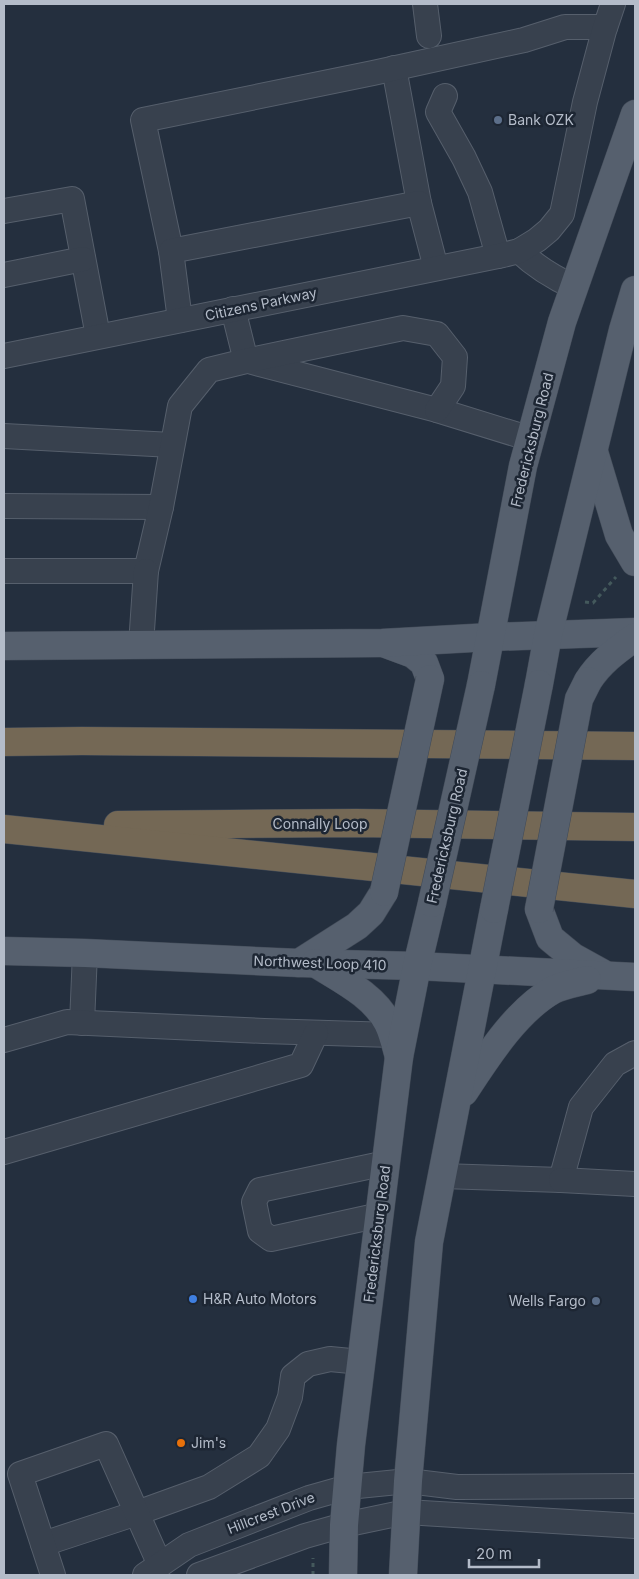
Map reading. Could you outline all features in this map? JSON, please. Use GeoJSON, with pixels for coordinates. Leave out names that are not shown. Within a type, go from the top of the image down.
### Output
{"type":"FeatureCollection","features":[{"type":"Feature","properties":{"kind":"highway"},"geometry":{"type":"LineString","coordinates":[[4,742],[635,746]]}},
{"type":"Feature","properties":{"kind":"highway","name":"Connally Loop"},"geometry":{"type":"LineString","coordinates":[[4,827],[356,823],[635,827]]}},
{"type":"Feature","properties":{"kind":"highway"},"geometry":{"type":"LineString","coordinates":[[4,827],[635,894]]}},
{"type":"Feature","properties":{"kind":"main road","name":"Fredericksburg Road"},"geometry":{"type":"LineString","coordinates":[[343,1575],[344,1525],[351,1444],[386,1164],[396,1046],[432,903],[481,684],[523,466],[562,322],[635,114]]}},
{"type":"Feature","properties":{"kind":"main road"},"geometry":{"type":"LineString","coordinates":[[402,1575],[408,1481],[429,1242],[548,635],[623,330],[635,290]]}},
{"type":"Feature","properties":{"kind":"main road"},"geometry":{"type":"LineString","coordinates":[[593,451],[619,535],[627,568]]}},
{"type":"Feature","properties":{"kind":"main road"},"geometry":{"type":"LineString","coordinates":[[4,646],[382,643],[635,632]]}},
{"type":"Feature","properties":{"kind":"main road"},"geometry":{"type":"LineString","coordinates":[[605,974],[573,957],[550,938],[539,909],[580,700],[588,681],[604,660],[635,637]]}},
{"type":"Feature","properties":{"kind":"main road"},"geometry":{"type":"LineString","coordinates":[[382,643],[413,654],[424,663],[430,678],[384,892],[371,913],[357,926],[307,963],[362,994],[375,1006],[387,1022],[396,1046]]}},
{"type":"Feature","properties":{"kind":"main road","name":"Northwest Loop 410"},"geometry":{"type":"LineString","coordinates":[[4,951],[417,966],[635,977]]}},
{"type":"Feature","properties":{"kind":"main road"},"geometry":{"type":"LineString","coordinates":[[456,1104],[483,1062],[511,1027],[534,1003],[555,990],[605,974]]}},
{"type":"Feature","properties":{"kind":"street"},"geometry":{"type":"LineString","coordinates":[[425,4],[429,36]]}},
{"type":"Feature","properties":{"kind":"street","name":"Citizens Parkway"},"geometry":{"type":"LineString","coordinates":[[4,356],[508,253],[537,240],[549,230],[562,214],[585,102],[613,4]]}},
{"type":"Feature","properties":{"kind":"street"},"geometry":{"type":"LineString","coordinates":[[180,320],[171,251],[143,120],[524,40],[564,27],[605,27]]}},
{"type":"Feature","properties":{"kind":"street"},"geometry":{"type":"LineString","coordinates":[[394,68],[419,203],[436,268]]}},
{"type":"Feature","properties":{"kind":"street"},"geometry":{"type":"LineString","coordinates":[[445,96],[438,112],[464,158],[508,253],[574,287]]}},
{"type":"Feature","properties":{"kind":"street"},"geometry":{"type":"LineString","coordinates":[[4,211],[72,199],[98,336]]}},
{"type":"Feature","properties":{"kind":"street"},"geometry":{"type":"LineString","coordinates":[[171,251],[419,203]]}},
{"type":"Feature","properties":{"kind":"street"},"geometry":{"type":"LineString","coordinates":[[4,275],[83,259]]}},
{"type":"Feature","properties":{"kind":"street"},"geometry":{"type":"LineString","coordinates":[[233,309],[246,360]]}},
{"type":"Feature","properties":{"kind":"street"},"geometry":{"type":"LineString","coordinates":[[141,645],[146,571],[161,507],[180,406],[209,370],[246,360],[403,328],[437,334],[456,357],[453,386],[436,410]]}},
{"type":"Feature","properties":{"kind":"street"},"geometry":{"type":"LineString","coordinates":[[246,360],[436,410],[530,439]]}},
{"type":"Feature","properties":{"kind":"street"},"geometry":{"type":"LineString","coordinates":[[4,436],[172,445]]}},
{"type":"Feature","properties":{"kind":"street"},"geometry":{"type":"LineString","coordinates":[[4,506],[161,507]]}},
{"type":"Feature","properties":{"kind":"street"},"geometry":{"type":"LineString","coordinates":[[4,571],[146,571]]}},
{"type":"Feature","properties":{"kind":"street"},"geometry":{"type":"LineString","coordinates":[[82,1023],[85,953]]}},
{"type":"Feature","properties":{"kind":"street"},"geometry":{"type":"LineString","coordinates":[[4,1040],[67,1022],[316,1033],[396,1046]]}},
{"type":"Feature","properties":{"kind":"street"},"geometry":{"type":"LineString","coordinates":[[4,1152],[301,1065],[316,1033]]}},
{"type":"Feature","properties":{"kind":"street"},"geometry":{"type":"LineString","coordinates":[[561,1180],[581,1107],[615,1064],[635,1053]]}},
{"type":"Feature","properties":{"kind":"street"},"geometry":{"type":"LineString","coordinates":[[380,1215],[271,1239],[260,1231],[254,1202],[260,1190],[386,1164]]}},
{"type":"Feature","properties":{"kind":"street"},"geometry":{"type":"LineString","coordinates":[[442,1176],[635,1184]]}},
{"type":"Feature","properties":{"kind":"street"},"geometry":{"type":"LineString","coordinates":[[43,1544],[209,1487],[258,1456],[278,1429],[290,1396],[293,1376],[308,1364],[330,1359],[361,1362]]}},
{"type":"Feature","properties":{"kind":"street"},"geometry":{"type":"LineString","coordinates":[[53,1575],[20,1474],[106,1444],[137,1513],[152,1570]]}},
{"type":"Feature","properties":{"kind":"street","name":"Hillcrest Drive"},"geometry":{"type":"LineString","coordinates":[[152,1570],[189,1545],[309,1498],[348,1487],[408,1481],[456,1487],[635,1486]]}},
{"type":"Feature","properties":{"kind":"street"},"geometry":{"type":"LineString","coordinates":[[199,1575],[305,1536],[344,1525],[406,1512],[635,1526]]}},
{"type":"Feature","properties":{"kind":"path"},"geometry":{"type":"LineString","coordinates":[[585,602],[593,603],[627,568]]}},
{"type":"Feature","properties":{"kind":"place","name":"Bank OZK"},"geometry":{"type":"Point","coordinates":[498,120]}},
{"type":"Feature","properties":{"kind":"place","name":"H&R Auto Motors"},"geometry":{"type":"Point","coordinates":[193,1299]}},
{"type":"Feature","properties":{"kind":"place","name":"Wells Fargo"},"geometry":{"type":"Point","coordinates":[596,1301]}},
{"type":"Feature","properties":{"kind":"place","name":"Jim's"},"geometry":{"type":"Point","coordinates":[181,1443]}}]}
